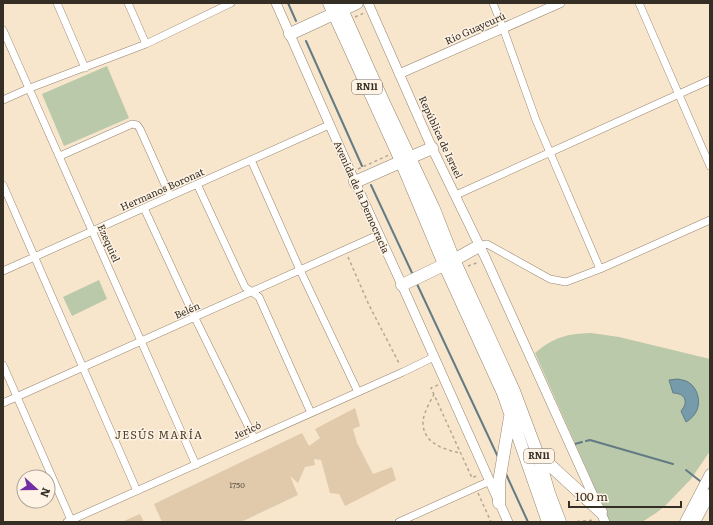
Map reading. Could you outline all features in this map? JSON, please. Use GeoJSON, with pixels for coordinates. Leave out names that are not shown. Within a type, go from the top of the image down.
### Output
{"type":"FeatureCollection","features":[{"type":"Feature","properties":{"kind":"highway"},"geometry":{"type":"LineString","coordinates":[[290,34],[336,7],[357,3]]}},
{"type":"Feature","properties":{"kind":"highway","name":"RN11"},"geometry":{"type":"LineString","coordinates":[[336,7],[405,159],[434,209],[449,262],[503,393],[548,522]]}},
{"type":"Feature","properties":{"kind":"highway"},"geometry":{"type":"LineString","coordinates":[[355,182],[432,148]]}},
{"type":"Feature","properties":{"kind":"highway"},"geometry":{"type":"LineString","coordinates":[[402,285],[479,246]]}},
{"type":"Feature","properties":{"kind":"highway","name":"RN11"},"geometry":{"type":"LineString","coordinates":[[449,262],[514,391],[538,455],[560,522]]}},
{"type":"Feature","properties":{"kind":"highway"},"geometry":{"type":"LineString","coordinates":[[500,503],[500,482],[510,414]]}},
{"type":"Feature","properties":{"kind":"highway"},"geometry":{"type":"LineString","coordinates":[[538,455],[604,518]]}},
{"type":"Feature","properties":{"kind":"main road"},"geometry":{"type":"LineString","coordinates":[[685,522],[710,474]]}},
{"type":"Feature","properties":{"kind":"main road"},"geometry":{"type":"LineString","coordinates":[[695,522],[710,494]]}},
{"type":"Feature","properties":{"kind":"street"},"geometry":{"type":"LineString","coordinates":[[57,3],[85,68]]}},
{"type":"Feature","properties":{"kind":"street"},"geometry":{"type":"LineString","coordinates":[[128,3],[146,44]]}},
{"type":"Feature","properties":{"kind":"street"},"geometry":{"type":"LineString","coordinates":[[3,100],[30,88],[146,44],[231,3]]}},
{"type":"Feature","properties":{"kind":"street","name":"Avenida de la Democracia"},"geometry":{"type":"LineString","coordinates":[[276,3],[378,235],[402,285],[508,522]]}},
{"type":"Feature","properties":{"kind":"street","name":"República de Israel"},"geometry":{"type":"LineString","coordinates":[[368,3],[432,148],[496,280],[604,518]]}},
{"type":"Feature","properties":{"kind":"street"},"geometry":{"type":"LineString","coordinates":[[493,3],[536,120],[600,269]]}},
{"type":"Feature","properties":{"kind":"street","name":"Río Guaycurú"},"geometry":{"type":"LineString","coordinates":[[400,74],[560,3]]}},
{"type":"Feature","properties":{"kind":"street"},"geometry":{"type":"LineString","coordinates":[[639,3],[710,166]]}},
{"type":"Feature","properties":{"kind":"street","name":"Ezequiel"},"geometry":{"type":"LineString","coordinates":[[3,30],[196,464]]}},
{"type":"Feature","properties":{"kind":"street"},"geometry":{"type":"LineString","coordinates":[[456,195],[710,80]]}},
{"type":"Feature","properties":{"kind":"street"},"geometry":{"type":"LineString","coordinates":[[60,156],[132,124],[137,125],[170,196]]}},
{"type":"Feature","properties":{"kind":"street","name":"Hermanos Boronat"},"geometry":{"type":"LineString","coordinates":[[3,271],[329,125]]}},
{"type":"Feature","properties":{"kind":"street"},"geometry":{"type":"LineString","coordinates":[[251,160],[300,270],[358,392]]}},
{"type":"Feature","properties":{"kind":"street"},"geometry":{"type":"LineString","coordinates":[[197,184],[245,287],[259,297],[311,413]]}},
{"type":"Feature","properties":{"kind":"street"},"geometry":{"type":"LineString","coordinates":[[3,185],[137,491]]}},
{"type":"Feature","properties":{"kind":"street"},"geometry":{"type":"LineString","coordinates":[[144,208],[195,318],[254,438]]}},
{"type":"Feature","properties":{"kind":"street"},"geometry":{"type":"LineString","coordinates":[[479,246],[488,244],[550,279],[566,282],[600,269],[710,220]]}},
{"type":"Feature","properties":{"kind":"street","name":"Belén"},"geometry":{"type":"LineString","coordinates":[[3,403],[378,235]]}},
{"type":"Feature","properties":{"kind":"street","name":"Jericó"},"geometry":{"type":"LineString","coordinates":[[69,521],[434,357]]}},
{"type":"Feature","properties":{"kind":"street"},"geometry":{"type":"LineString","coordinates":[[3,365],[18,396],[69,521]]}},
{"type":"Feature","properties":{"kind":"street"},"geometry":{"type":"LineString","coordinates":[[399,522],[490,481]]}},
{"type":"Feature","properties":{"kind":"path"},"geometry":{"type":"LineString","coordinates":[[345,250],[368,304],[403,372]]}},
{"type":"Feature","properties":{"kind":"path"},"geometry":{"type":"LineString","coordinates":[[445,382],[431,388],[491,522]]}},
{"type":"Feature","properties":{"kind":"path"},"geometry":{"type":"LineString","coordinates":[[434,394],[423,421],[426,433],[433,443],[442,449],[460,454]]}},
{"type":"Feature","properties":{"kind":"path"},"geometry":{"type":"LineString","coordinates":[[472,478],[485,471]]}},
{"type":"Feature","properties":{"kind":"path"},"geometry":{"type":"LineString","coordinates":[[571,522],[604,518]]}},
{"type":"Feature","properties":{"kind":"green space"},"geometry":{"type":"Polygon","coordinates":[[[107,66],[129,118],[64,146],[42,94],[107,66]]]}},
{"type":"Feature","properties":{"kind":"green space"},"geometry":{"type":"Polygon","coordinates":[[[99,280],[107,299],[72,316],[63,297],[99,280]]]}},
{"type":"Feature","properties":{"kind":"green space"},"geometry":{"type":"Polygon","coordinates":[[[591,333],[619,337],[710,359],[710,451],[691,479],[665,506],[642,522],[610,522],[535,353],[548,343],[561,337],[574,334],[591,333]]]}},
{"type":"Feature","properties":{"kind":"water"},"geometry":{"type":"Polygon","coordinates":[[[678,379],[686,381],[694,387],[699,402],[693,417],[686,422],[681,411],[685,404],[683,396],[673,393],[669,380],[678,379]]]}},
{"type":"Feature","properties":{"kind":"building"},"geometry":{"type":"Polygon","coordinates":[[[355,408],[360,426],[353,429],[357,443],[373,474],[392,467],[396,480],[345,506],[339,494],[330,493],[321,460],[314,459],[315,465],[305,467],[298,483],[290,476],[298,495],[241,522],[162,522],[154,504],[302,433],[309,446],[320,438],[315,429],[355,408]]]}},
{"type":"Feature","properties":{"kind":"building"},"geometry":{"type":"Polygon","coordinates":[[[140,514],[144,522],[122,522],[140,514]]]}},
{"type":"Feature","properties":{"kind":"waterway"},"geometry":{"type":"LineString","coordinates":[[288,3],[296,21]]}},
{"type":"Feature","properties":{"kind":"waterway"},"geometry":{"type":"LineString","coordinates":[[306,41],[362,166]]}},
{"type":"Feature","properties":{"kind":"waterway"},"geometry":{"type":"LineString","coordinates":[[371,185],[413,275]]}},
{"type":"Feature","properties":{"kind":"waterway"},"geometry":{"type":"LineString","coordinates":[[417,284],[498,457]]}},
{"type":"Feature","properties":{"kind":"waterway"},"geometry":{"type":"LineString","coordinates":[[586,441],[590,440],[673,464]]}},
{"type":"Feature","properties":{"kind":"waterway"},"geometry":{"type":"LineString","coordinates":[[575,444],[582,442]]}},
{"type":"Feature","properties":{"kind":"waterway"},"geometry":{"type":"LineString","coordinates":[[686,470],[700,481]]}},
{"type":"Feature","properties":{"kind":"waterway"},"geometry":{"type":"LineString","coordinates":[[506,474],[528,522]]}},
{"type":"Feature","properties":{"kind":"district","name":"JESÚS MARÍA"},"geometry":{"type":"Point","coordinates":[159,435]}}]}
